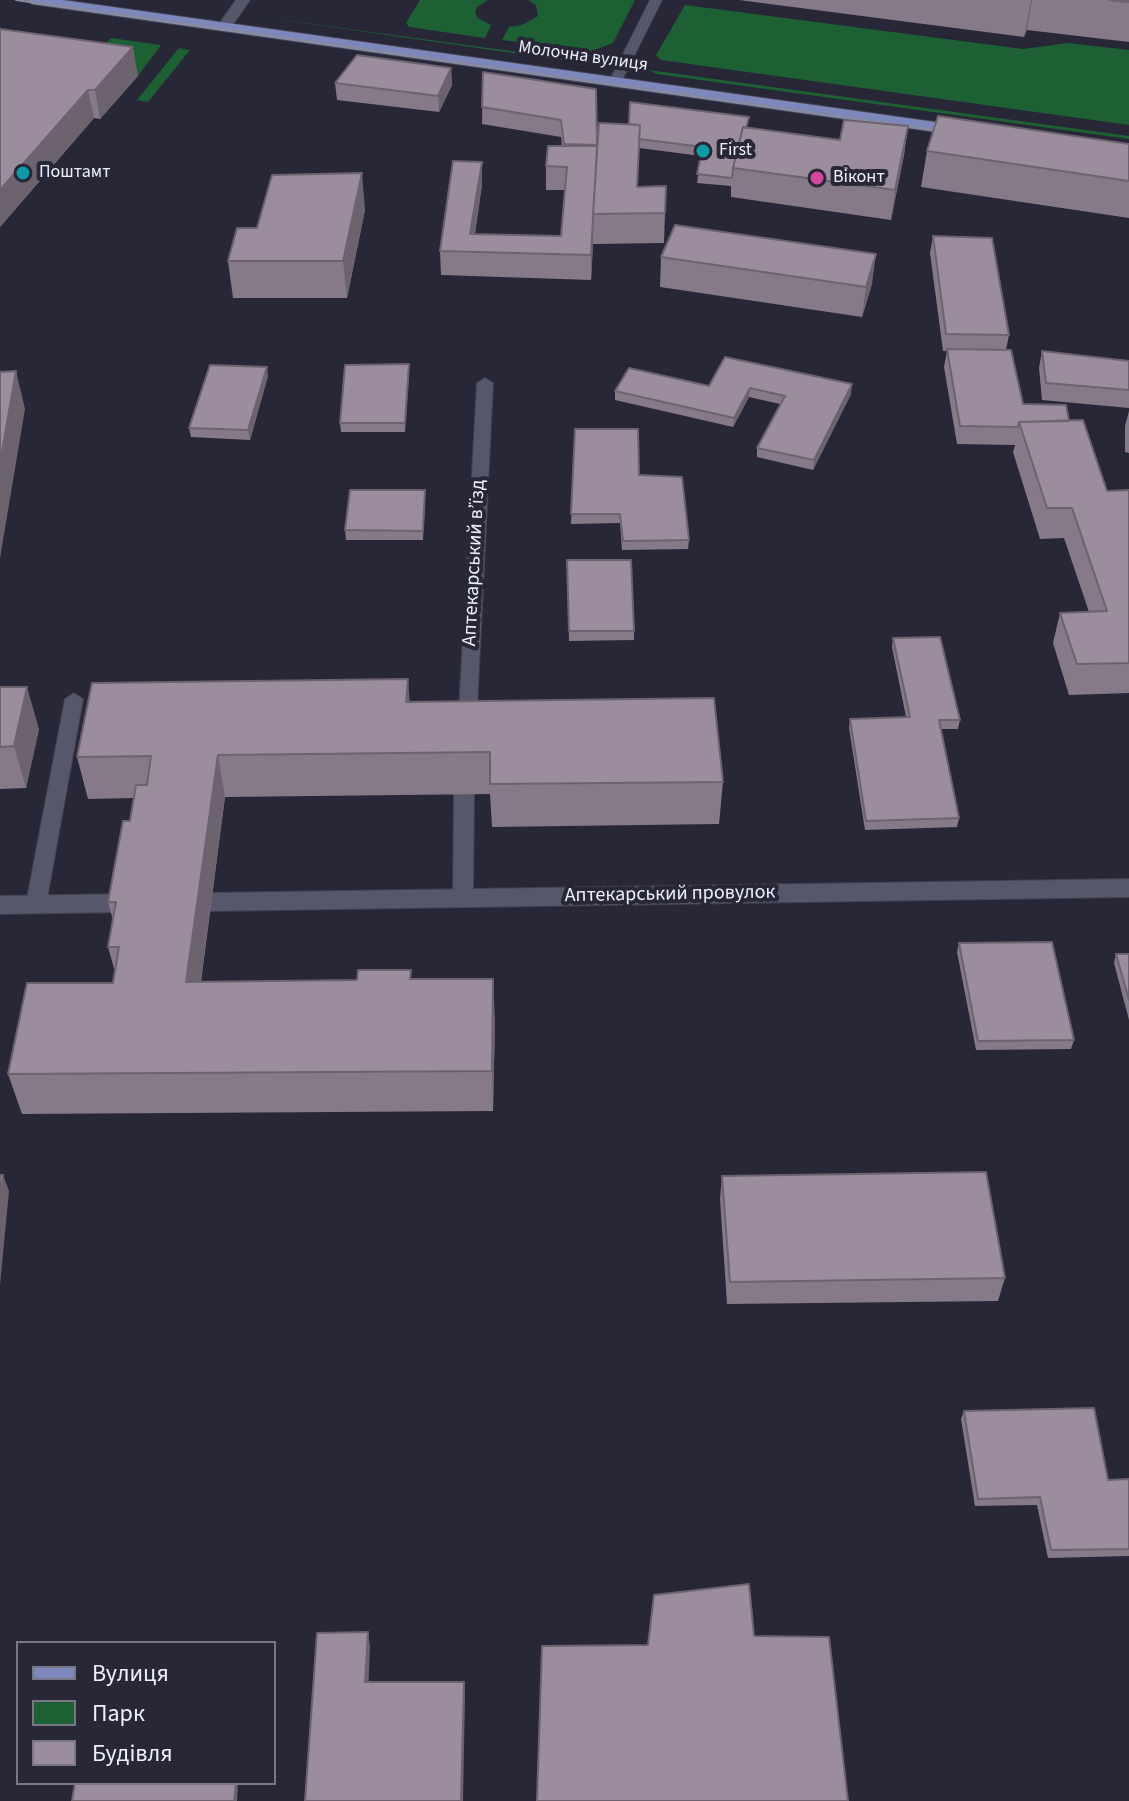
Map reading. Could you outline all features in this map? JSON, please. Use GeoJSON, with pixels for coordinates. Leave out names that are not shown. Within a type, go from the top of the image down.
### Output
{"type":"FeatureCollection","features":[{"type":"Feature","properties":{"kind":"main road","name":"Молочна вулиця"},"geometry":{"type":"LineString","coordinates":[[32,0],[988,135]]}},
{"type":"Feature","properties":{"kind":"street"},"geometry":{"type":"LineString","coordinates":[[224,27],[243,0]]}},
{"type":"Feature","properties":{"kind":"street","name":"Аптекарський провулок"},"geometry":{"type":"LineString","coordinates":[[211,902],[1129,888]]}},
{"type":"Feature","properties":{"kind":"street"},"geometry":{"type":"LineString","coordinates":[[0,905],[126,903]]}},
{"type":"Feature","properties":{"kind":"lane"},"geometry":{"type":"LineString","coordinates":[[615,82],[656,0]]}},
{"type":"Feature","properties":{"kind":"lane","name":"Аптекарський в’їзд"},"geometry":{"type":"LineString","coordinates":[[466,743],[485,383]]}},
{"type":"Feature","properties":{"kind":"lane"},"geometry":{"type":"LineString","coordinates":[[36,904],[74,699]]}},
{"type":"Feature","properties":{"kind":"lane"},"geometry":{"type":"LineString","coordinates":[[463,898],[464,794]]}},
{"type":"Feature","properties":{"kind":"green space"},"geometry":{"type":"Polygon","coordinates":[[[420,0],[488,0],[477,7],[475,13],[491,25],[485,38],[409,27],[406,23],[420,0]]]}},
{"type":"Feature","properties":{"kind":"green space"},"geometry":{"type":"Polygon","coordinates":[[[528,0],[635,0],[613,43],[592,51],[502,40],[509,27],[522,25],[538,16],[536,5],[528,0]]]}},
{"type":"Feature","properties":{"kind":"green space"},"geometry":{"type":"Polygon","coordinates":[[[685,5],[1023,49],[1068,43],[1129,50],[1129,125],[661,60],[656,55],[685,5]]]}},
{"type":"Feature","properties":{"kind":"green space"},"geometry":{"type":"Polygon","coordinates":[[[254,16],[591,62],[590,64],[254,16]]]}},
{"type":"Feature","properties":{"kind":"green space"},"geometry":{"type":"Polygon","coordinates":[[[111,38],[161,45],[138,76],[85,68],[111,38]]]}},
{"type":"Feature","properties":{"kind":"green space"},"geometry":{"type":"Polygon","coordinates":[[[179,48],[190,50],[148,102],[137,100],[179,48]]]}},
{"type":"Feature","properties":{"kind":"green space"},"geometry":{"type":"Polygon","coordinates":[[[649,70],[1129,136],[1129,139],[657,74],[649,70]]]}},
{"type":"Feature","properties":{"kind":"building","name":"Поштамт"},"geometry":{"type":"Polygon","coordinates":[[[0,29],[133,47],[95,90],[88,90],[0,190],[0,29]]]}},
{"type":"Feature","properties":{"kind":"building"},"geometry":{"type":"Polygon","coordinates":[[[357,55],[451,68],[438,96],[335,83],[357,55]]]}},
{"type":"Feature","properties":{"kind":"building"},"geometry":{"type":"Polygon","coordinates":[[[483,72],[596,89],[597,145],[564,144],[561,120],[482,107],[483,72]]]}},
{"type":"Feature","properties":{"kind":"building","name":"First"},"geometry":{"type":"Polygon","coordinates":[[[630,102],[749,117],[746,128],[743,127],[732,178],[697,174],[703,147],[639,139],[640,125],[629,124],[630,102]]]}},
{"type":"Feature","properties":{"kind":"building"},"geometry":{"type":"Polygon","coordinates":[[[938,116],[1129,144],[1129,181],[927,151],[938,116]]]}},
{"type":"Feature","properties":{"kind":"building"},"geometry":{"type":"Polygon","coordinates":[[[844,120],[908,126],[895,190],[733,168],[743,127],[840,140],[844,120]]]}},
{"type":"Feature","properties":{"kind":"building"},"geometry":{"type":"Polygon","coordinates":[[[599,123],[640,125],[637,187],[666,186],[665,213],[593,214],[599,123]]]}},
{"type":"Feature","properties":{"kind":"building"},"geometry":{"type":"Polygon","coordinates":[[[548,146],[597,146],[591,255],[440,251],[453,161],[482,162],[470,234],[561,236],[567,167],[546,166],[548,146]]]}},
{"type":"Feature","properties":{"kind":"building"},"geometry":{"type":"Polygon","coordinates":[[[362,173],[343,261],[228,261],[237,228],[257,228],[272,175],[362,173]]]}},
{"type":"Feature","properties":{"kind":"building"},"geometry":{"type":"Polygon","coordinates":[[[675,225],[876,254],[866,287],[661,257],[675,225]]]}},
{"type":"Feature","properties":{"kind":"building"},"geometry":{"type":"Polygon","coordinates":[[[933,236],[992,238],[1009,335],[946,334],[933,236]]]}},
{"type":"Feature","properties":{"kind":"building"},"geometry":{"type":"Polygon","coordinates":[[[947,349],[1011,350],[1023,404],[1066,405],[1069,421],[1019,422],[1018,427],[960,426],[947,349]]]}},
{"type":"Feature","properties":{"kind":"building"},"geometry":{"type":"Polygon","coordinates":[[[1042,351],[1129,361],[1129,390],[1046,383],[1042,351]]]}},
{"type":"Feature","properties":{"kind":"building"},"geometry":{"type":"Polygon","coordinates":[[[725,357],[852,384],[814,460],[757,448],[785,396],[750,388],[734,418],[615,391],[629,368],[709,386],[725,357]]]}},
{"type":"Feature","properties":{"kind":"building"},"geometry":{"type":"Polygon","coordinates":[[[409,364],[405,423],[340,423],[345,365],[409,364]]]}},
{"type":"Feature","properties":{"kind":"building"},"geometry":{"type":"Polygon","coordinates":[[[210,365],[267,367],[248,430],[189,428],[210,365]]]}},
{"type":"Feature","properties":{"kind":"building"},"geometry":{"type":"Polygon","coordinates":[[[16,371],[0,463],[0,372],[16,371]]]}},
{"type":"Feature","properties":{"kind":"building"},"geometry":{"type":"Polygon","coordinates":[[[1083,420],[1107,491],[1129,490],[1129,663],[1077,664],[1060,613],[1107,611],[1072,508],[1047,508],[1019,422],[1083,420]]]}},
{"type":"Feature","properties":{"kind":"building"},"geometry":{"type":"Polygon","coordinates":[[[575,429],[638,429],[639,475],[682,477],[689,540],[623,541],[620,514],[571,514],[575,429]]]}},
{"type":"Feature","properties":{"kind":"building"},"geometry":{"type":"Polygon","coordinates":[[[350,490],[425,490],[423,531],[345,530],[350,490]]]}},
{"type":"Feature","properties":{"kind":"building"},"geometry":{"type":"Polygon","coordinates":[[[567,560],[631,560],[634,631],[569,631],[567,560]]]}},
{"type":"Feature","properties":{"kind":"building"},"geometry":{"type":"Polygon","coordinates":[[[940,637],[960,720],[939,720],[959,818],[866,821],[850,719],[910,717],[893,638],[940,637]]]}},
{"type":"Feature","properties":{"kind":"building"},"geometry":{"type":"Polygon","coordinates":[[[408,679],[406,702],[714,698],[723,782],[490,784],[490,752],[218,755],[186,982],[357,980],[358,970],[411,970],[410,979],[493,979],[492,1071],[8,1074],[27,983],[113,983],[119,947],[108,947],[116,902],[108,902],[123,821],[130,821],[136,785],[147,785],[151,756],[77,757],[92,683],[408,679]]]}},
{"type":"Feature","properties":{"kind":"building"},"geometry":{"type":"Polygon","coordinates":[[[0,687],[27,687],[14,746],[0,747],[0,687]]]}},
{"type":"Feature","properties":{"kind":"building"},"geometry":{"type":"Polygon","coordinates":[[[1052,942],[1074,1040],[978,1041],[959,943],[1052,942]]]}},
{"type":"Feature","properties":{"kind":"building"},"geometry":{"type":"Polygon","coordinates":[[[1116,954],[1129,954],[1129,1000],[1116,954]]]}},
{"type":"Feature","properties":{"kind":"building"},"geometry":{"type":"Polygon","coordinates":[[[986,1172],[1005,1278],[730,1282],[722,1176],[986,1172]]]}},
{"type":"Feature","properties":{"kind":"building"},"geometry":{"type":"Polygon","coordinates":[[[0,1175],[3,1175],[0,1205],[0,1175]]]}},
{"type":"Feature","properties":{"kind":"building"},"geometry":{"type":"Polygon","coordinates":[[[1094,1408],[1108,1480],[1129,1479],[1129,1549],[1051,1550],[1040,1497],[978,1499],[964,1411],[1094,1408]]]}},
{"type":"Feature","properties":{"kind":"building"},"geometry":{"type":"Polygon","coordinates":[[[749,1584],[754,1636],[829,1637],[848,1801],[537,1801],[542,1646],[648,1645],[654,1595],[749,1584]]]}},
{"type":"Feature","properties":{"kind":"building"},"geometry":{"type":"Polygon","coordinates":[[[368,1632],[365,1682],[464,1682],[461,1801],[305,1801],[317,1633],[368,1632]]]}},
{"type":"Feature","properties":{"kind":"building"},"geometry":{"type":"Polygon","coordinates":[[[75,1785],[236,1785],[234,1801],[72,1801],[75,1785]]]}},
{"type":"Feature","properties":{"kind":"tram line"},"geometry":{"type":"LineString","coordinates":[[16,0],[955,133]]}},
{"type":"Feature","properties":{"kind":"place","name":"First"},"geometry":{"type":"Point","coordinates":[703,151]}},
{"type":"Feature","properties":{"kind":"place","name":"Поштамт"},"geometry":{"type":"Point","coordinates":[23,173]}},
{"type":"Feature","properties":{"kind":"place","name":"Віконт"},"geometry":{"type":"Point","coordinates":[817,178]}}]}
